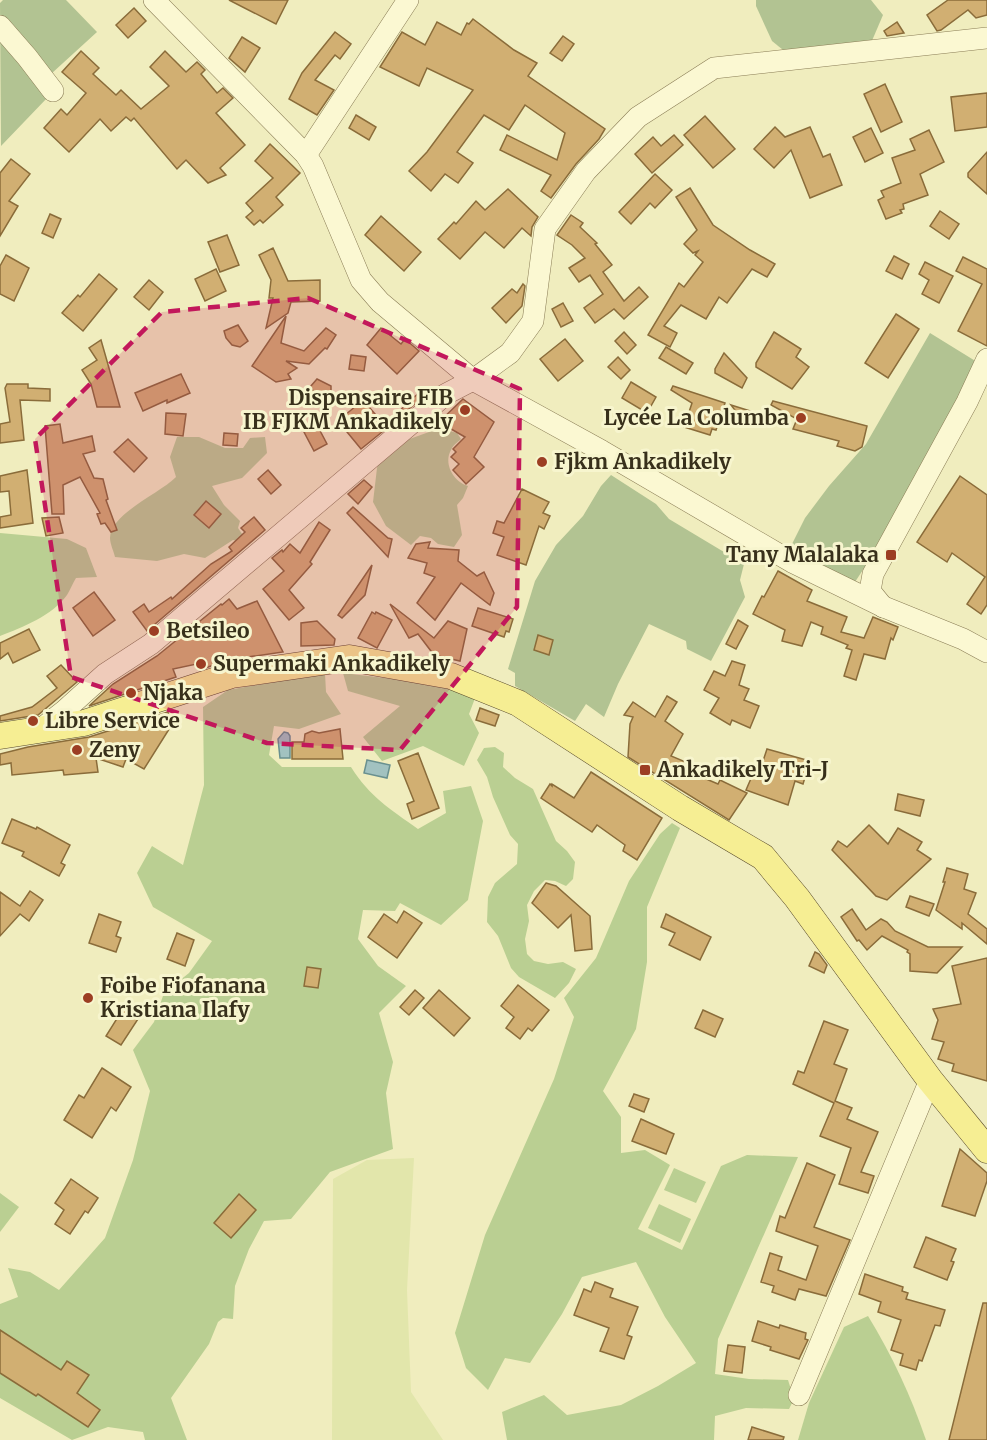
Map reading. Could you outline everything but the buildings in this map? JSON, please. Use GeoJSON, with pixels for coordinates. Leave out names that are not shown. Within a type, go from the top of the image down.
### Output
{"type":"FeatureCollection","features":[{"type":"Feature","properties":{"kind":"main road"},"geometry":{"type":"LineString","coordinates":[[4,738],[40,729],[84,723],[232,675],[349,658],[451,676],[518,703],[680,808],[763,857],[797,898],[930,1080],[987,1150]]}},
{"type":"Feature","properties":{"kind":"street"},"geometry":{"type":"LineString","coordinates":[[154,0],[306,155],[313,166],[361,280],[380,303],[473,380],[602,451],[792,562],[884,607],[963,639],[987,652]]}},
{"type":"Feature","properties":{"kind":"street"},"geometry":{"type":"LineString","coordinates":[[306,155],[408,0]]}},
{"type":"Feature","properties":{"kind":"street"},"geometry":{"type":"LineString","coordinates":[[0,26],[53,91]]}},
{"type":"Feature","properties":{"kind":"street"},"geometry":{"type":"LineString","coordinates":[[40,729],[105,674],[151,644],[446,394],[473,380],[510,352],[533,321],[545,229],[586,171],[638,117],[714,68],[987,38]]}},
{"type":"Feature","properties":{"kind":"street"},"geometry":{"type":"LineString","coordinates":[[884,607],[870,591],[873,574],[967,402],[987,358]]}},
{"type":"Feature","properties":{"kind":"street"},"geometry":{"type":"LineString","coordinates":[[799,1395],[930,1080]]}},
{"type":"Feature","properties":{"kind":"highlighted area"},"geometry":{"type":"Polygon","coordinates":[[[308,298],[520,389],[517,607],[400,750],[267,743],[71,677],[35,439],[162,312],[308,298]]]}},
{"type":"Feature","properties":{"kind":"green space"},"geometry":{"type":"Polygon","coordinates":[[[3,0],[66,0],[97,32],[40,84],[48,97],[1,146],[0,3],[3,0]]]}},
{"type":"Feature","properties":{"kind":"green space"},"geometry":{"type":"Polygon","coordinates":[[[756,0],[871,0],[883,15],[871,43],[788,54],[772,41],[756,6],[756,0]]]}},
{"type":"Feature","properties":{"kind":"green space"},"geometry":{"type":"Polygon","coordinates":[[[930,333],[977,362],[894,522],[855,582],[787,554],[805,518],[829,486],[866,444],[930,333]]]}},
{"type":"Feature","properties":{"kind":"green space"},"geometry":{"type":"Polygon","coordinates":[[[440,428],[457,433],[461,439],[452,448],[448,461],[454,477],[468,486],[457,505],[462,535],[454,547],[438,544],[431,538],[420,536],[411,545],[386,526],[373,502],[380,455],[393,445],[440,428]]]}},
{"type":"Feature","properties":{"kind":"green space"},"geometry":{"type":"Polygon","coordinates":[[[177,437],[199,437],[225,448],[243,448],[250,438],[265,437],[267,453],[242,478],[212,486],[224,505],[240,521],[238,528],[249,544],[233,540],[205,558],[184,554],[157,561],[115,557],[110,538],[112,529],[118,521],[176,477],[170,457],[177,437]]]}},
{"type":"Feature","properties":{"kind":"green space"},"geometry":{"type":"Polygon","coordinates":[[[611,475],[656,504],[669,519],[744,564],[740,580],[745,597],[711,661],[687,649],[686,641],[649,624],[604,717],[586,704],[575,721],[515,686],[515,673],[508,669],[535,581],[556,545],[583,516],[601,486],[611,475]]]}},
{"type":"Feature","properties":{"kind":"green space"},"geometry":{"type":"Polygon","coordinates":[[[0,533],[67,539],[86,548],[97,577],[76,578],[67,595],[53,609],[36,620],[0,636],[0,533]]]}},
{"type":"Feature","properties":{"kind":"green space"},"geometry":{"type":"Polygon","coordinates":[[[325,673],[326,692],[341,714],[299,729],[274,726],[269,755],[282,767],[351,767],[373,795],[418,829],[446,813],[443,791],[471,786],[483,821],[468,900],[441,925],[400,903],[395,911],[363,910],[358,939],[378,966],[406,986],[379,1013],[393,1062],[386,1093],[393,1149],[330,1172],[291,1219],[264,1221],[249,1249],[235,1286],[233,1319],[223,1318],[218,1322],[209,1344],[171,1398],[187,1440],[145,1440],[143,1432],[108,1427],[72,1440],[0,1398],[0,1304],[18,1297],[8,1268],[30,1272],[59,1290],[105,1238],[133,1160],[150,1091],[133,1050],[154,1022],[164,993],[189,973],[212,941],[153,907],[137,873],[152,846],[183,865],[204,785],[203,707],[228,690],[325,673]]]}},
{"type":"Feature","properties":{"kind":"green space"},"geometry":{"type":"Polygon","coordinates":[[[343,673],[435,684],[477,693],[469,714],[479,733],[464,766],[423,746],[382,761],[363,737],[400,706],[348,691],[343,673]]]}},
{"type":"Feature","properties":{"kind":"green space"},"geometry":{"type":"Polygon","coordinates":[[[495,747],[504,753],[503,767],[533,789],[556,841],[575,862],[573,879],[566,886],[545,880],[534,891],[527,905],[529,921],[525,939],[527,954],[534,961],[548,964],[563,962],[576,969],[569,983],[555,998],[519,977],[511,968],[498,936],[487,922],[488,897],[495,883],[517,864],[518,844],[510,835],[487,777],[477,760],[484,748],[495,747]]]}},
{"type":"Feature","properties":{"kind":"green space"},"geometry":{"type":"Polygon","coordinates":[[[672,823],[680,828],[647,907],[647,962],[636,1029],[603,1091],[621,1117],[621,1153],[645,1150],[670,1165],[638,1229],[682,1250],[721,1166],[747,1155],[798,1157],[718,1339],[715,1374],[749,1379],[788,1380],[794,1399],[789,1409],[746,1408],[715,1416],[714,1440],[507,1440],[502,1412],[544,1395],[567,1415],[621,1405],[696,1363],[665,1317],[636,1262],[582,1277],[562,1314],[530,1363],[505,1358],[488,1390],[466,1368],[455,1333],[485,1235],[554,1079],[574,1017],[564,998],[596,958],[629,881],[660,834],[672,823]]]}},
{"type":"Feature","properties":{"kind":"green space"},"geometry":{"type":"Polygon","coordinates":[[[414,1158],[407,1290],[411,1392],[443,1440],[332,1440],[333,1179],[367,1160],[414,1158]]]}},
{"type":"Feature","properties":{"kind":"green space"},"geometry":{"type":"Polygon","coordinates":[[[674,1168],[706,1182],[696,1203],[664,1190],[674,1168]]]}},
{"type":"Feature","properties":{"kind":"green space"},"geometry":{"type":"Polygon","coordinates":[[[0,1193],[19,1207],[0,1232],[0,1193]]]}},
{"type":"Feature","properties":{"kind":"green space"},"geometry":{"type":"Polygon","coordinates":[[[659,1204],[691,1219],[680,1243],[648,1228],[659,1204]]]}},
{"type":"Feature","properties":{"kind":"green space"},"geometry":{"type":"Polygon","coordinates":[[[868,1316],[900,1376],[926,1440],[798,1440],[809,1403],[844,1327],[868,1316]]]}},
{"type":"Feature","properties":{"kind":"water"},"geometry":{"type":"Polygon","coordinates":[[[284,732],[290,736],[290,758],[280,758],[278,739],[284,732]]]}},
{"type":"Feature","properties":{"kind":"water"},"geometry":{"type":"Polygon","coordinates":[[[367,760],[390,765],[387,778],[364,773],[367,760]]]}},
{"type":"Feature","properties":{"kind":"place","name":"Dispensaire FIB IB FJKM Ankadikely"},"geometry":{"type":"Point","coordinates":[465,410]}},
{"type":"Feature","properties":{"kind":"place","name":"Lycée La Columba"},"geometry":{"type":"Point","coordinates":[801,418]}},
{"type":"Feature","properties":{"kind":"place","name":"Fjkm Ankadikely"},"geometry":{"type":"Point","coordinates":[542,462]}},
{"type":"Feature","properties":{"kind":"place","name":"Tany Malalaka"},"geometry":{"type":"Point","coordinates":[891,555]}},
{"type":"Feature","properties":{"kind":"place","name":"Betsileo"},"geometry":{"type":"Point","coordinates":[154,631]}},
{"type":"Feature","properties":{"kind":"place","name":"Supermaki Ankadikely"},"geometry":{"type":"Point","coordinates":[201,664]}},
{"type":"Feature","properties":{"kind":"place","name":"Njaka"},"geometry":{"type":"Point","coordinates":[131,693]}},
{"type":"Feature","properties":{"kind":"place","name":"Libre Service"},"geometry":{"type":"Point","coordinates":[33,721]}},
{"type":"Feature","properties":{"kind":"place","name":"Zeny"},"geometry":{"type":"Point","coordinates":[77,750]}},
{"type":"Feature","properties":{"kind":"place","name":"Ankadikely Tri-J"},"geometry":{"type":"Point","coordinates":[645,770]}},
{"type":"Feature","properties":{"kind":"place","name":"Foibe Fiofanana Kristiana Ilafy"},"geometry":{"type":"Point","coordinates":[88,998]}}]}
